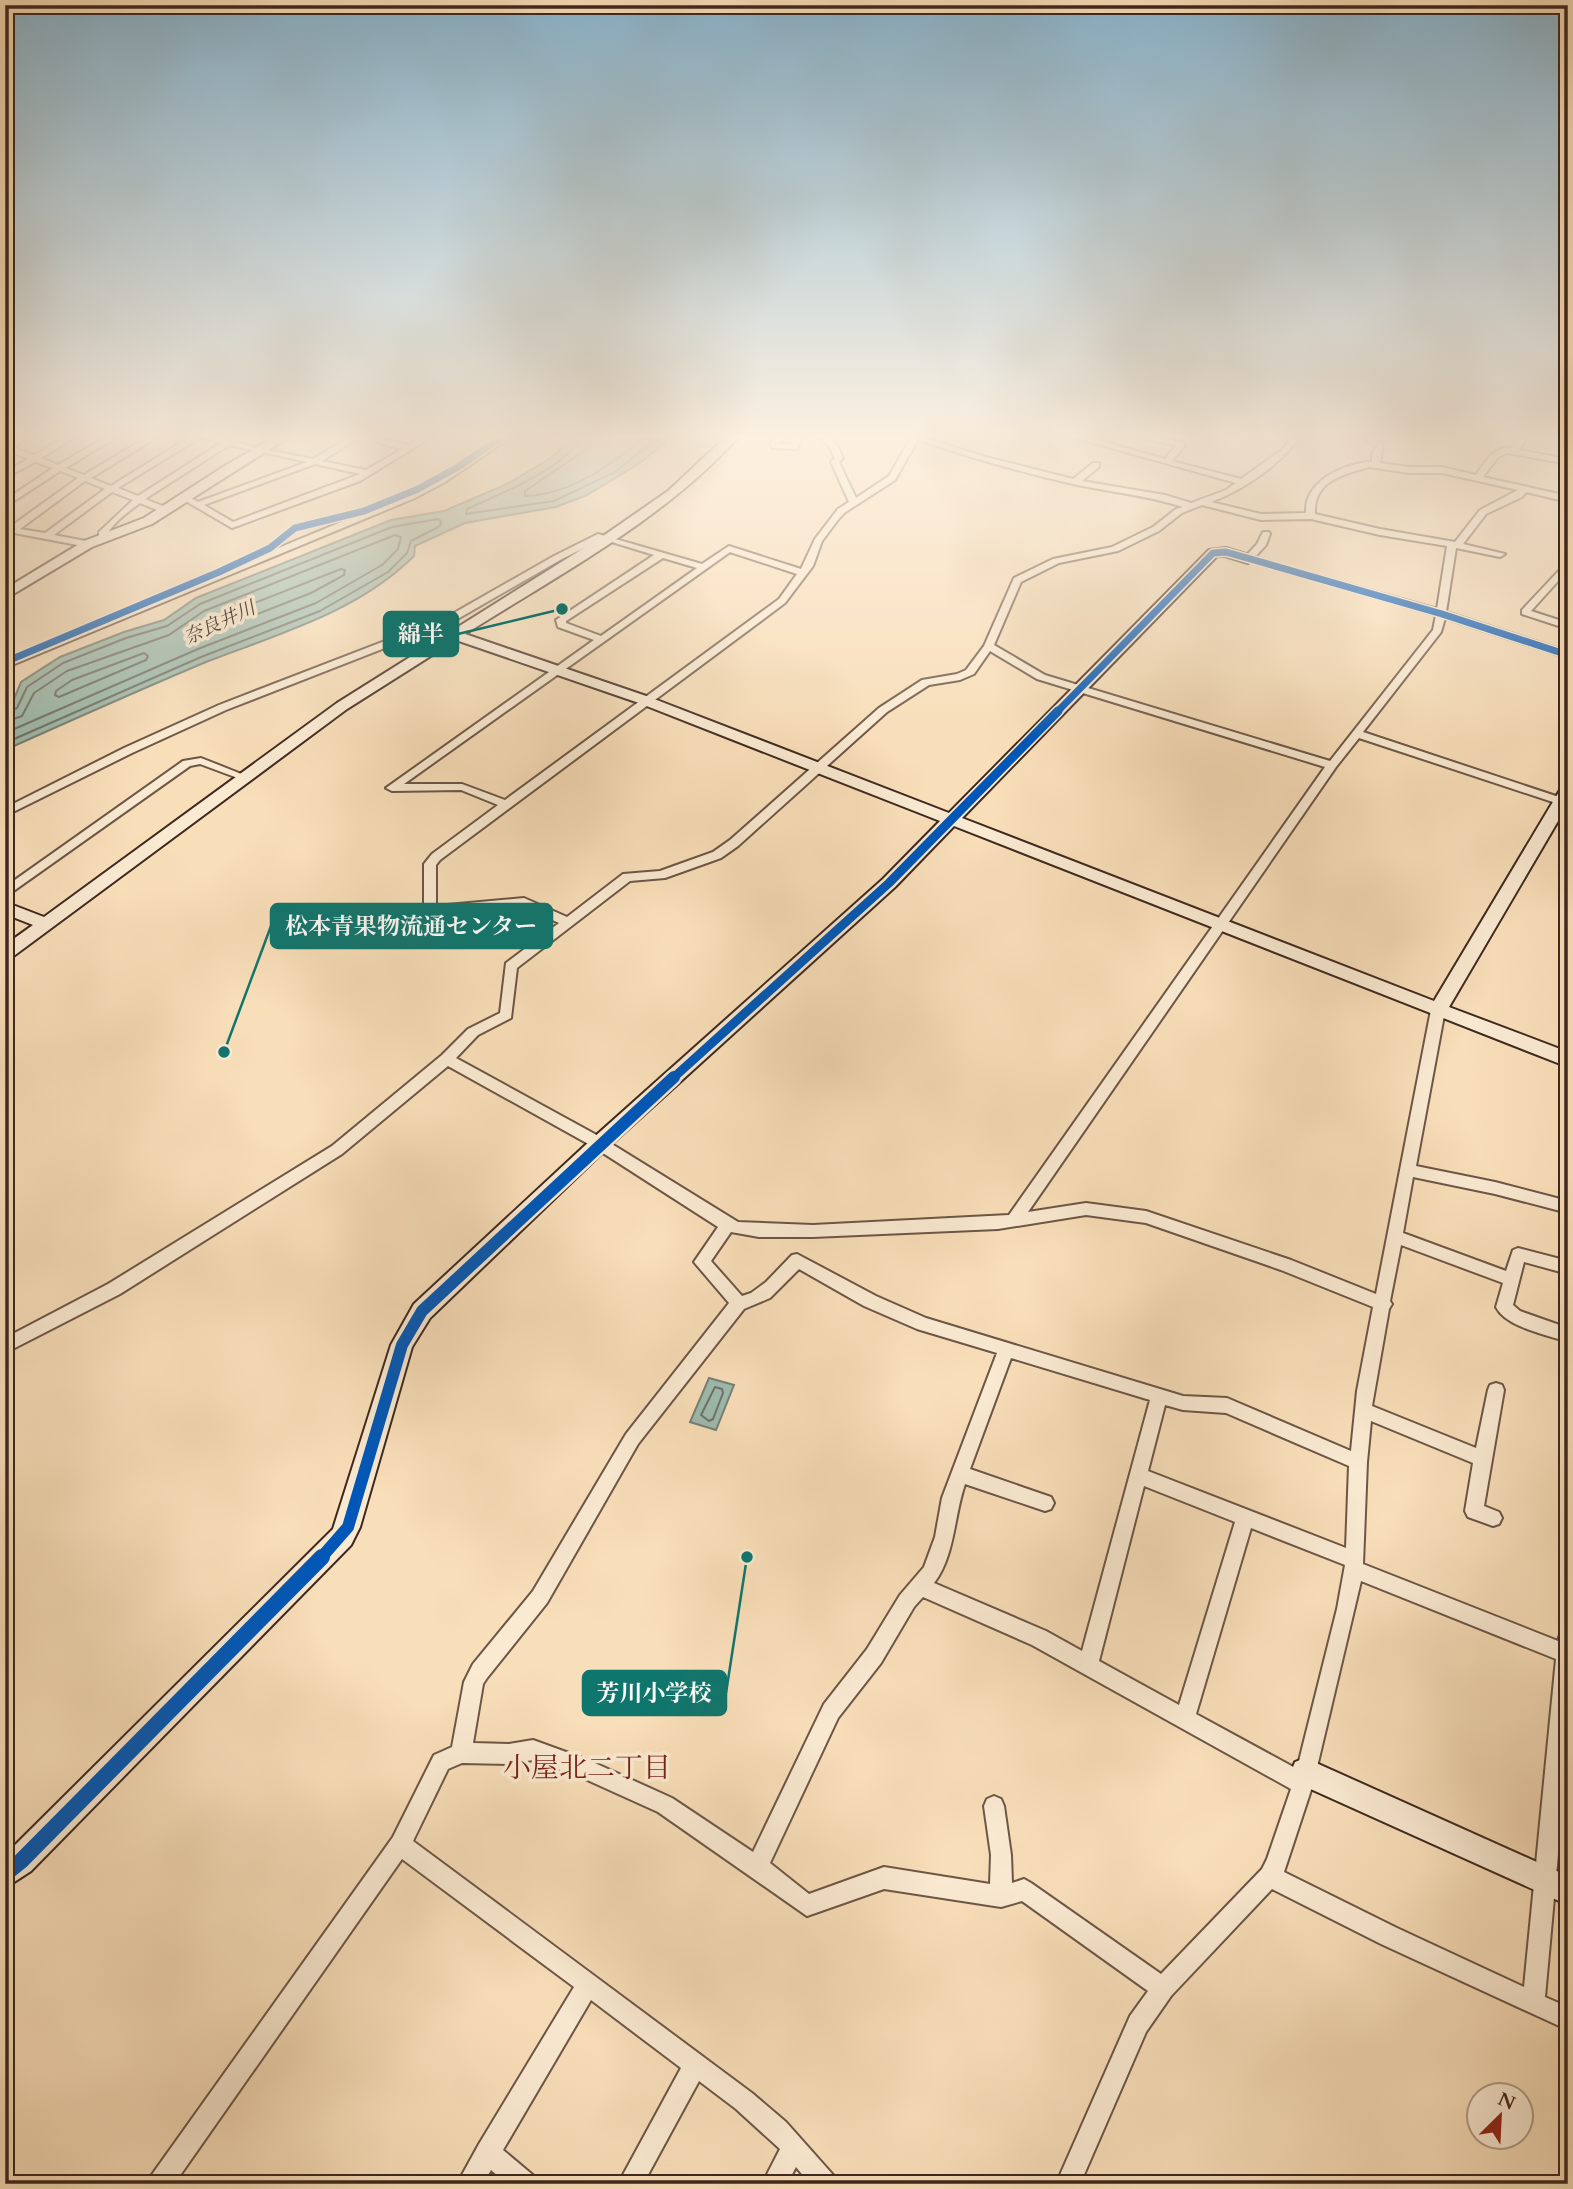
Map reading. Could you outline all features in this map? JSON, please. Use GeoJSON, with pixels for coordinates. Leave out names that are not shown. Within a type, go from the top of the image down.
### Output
{"type":"FeatureCollection","features":[{"type":"Feature","properties":{"kind":"street"},"geometry":{"type":"LineString","coordinates":[[40,535],[88,544]]}},
{"type":"Feature","properties":{"kind":"street"},"geometry":{"type":"LineString","coordinates":[[5,595],[88,544],[110,535]]}},
{"type":"Feature","properties":{"kind":"street"},"geometry":{"type":"LineString","coordinates":[[5,665],[318,535]]}},
{"type":"Feature","properties":{"kind":"street"},"geometry":{"type":"LineString","coordinates":[[5,954],[342,706],[613,535]]}},
{"type":"Feature","properties":{"kind":"street"},"geometry":{"type":"LineString","coordinates":[[569,923],[524,902],[430,911],[430,864],[505,804],[782,601],[803,573],[824,535]]}},
{"type":"Feature","properties":{"kind":"street"},"geometry":{"type":"LineString","coordinates":[[5,1346],[114,1289],[252,1200],[337,1150],[447,1059],[473,1032],[506,1014],[512,966],[627,877],[661,875],[716,855],[734,843],[883,710],[926,682],[960,677],[970,672],[989,646],[1017,579],[1056,561],[1115,549],[1143,535]]}},
{"type":"Feature","properties":{"kind":"street"},"geometry":{"type":"LineString","coordinates":[[1248,559],[1261,545],[1265,535]]}},
{"type":"Feature","properties":{"kind":"street"},"geometry":{"type":"LineString","coordinates":[[1398,535],[1500,554]]}},
{"type":"Feature","properties":{"kind":"street"},"geometry":{"type":"LineString","coordinates":[[1015,1219],[1332,765],[1438,630],[1447,565],[1454,545],[1463,535]]}},
{"type":"Feature","properties":{"kind":"street"},"geometry":{"type":"LineString","coordinates":[[5,813],[120,754],[199,718],[463,613],[582,544],[601,536],[704,567]]}},
{"type":"Feature","properties":{"kind":"street"},"geometry":{"type":"LineString","coordinates":[[505,804],[462,787],[392,788],[729,549],[803,573]]}},
{"type":"Feature","properties":{"kind":"street"},"geometry":{"type":"LineString","coordinates":[[5,1874],[21,1861],[342,1537],[348,1527],[402,1345],[416,1318],[599,1144],[889,883],[1213,553],[1226,552],[1442,614],[1540,631],[1568,626]]}},
{"type":"Feature","properties":{"kind":"street"},"geometry":{"type":"LineString","coordinates":[[601,639],[561,625],[561,620],[662,554]]}},
{"type":"Feature","properties":{"kind":"street"},"geometry":{"type":"LineString","coordinates":[[1567,566],[1525,612],[1540,631],[1568,655]]}},
{"type":"Feature","properties":{"kind":"street"},"geometry":{"type":"LineString","coordinates":[[454,635],[644,701],[1568,1060]]}},
{"type":"Feature","properties":{"kind":"street"},"geometry":{"type":"LineString","coordinates":[[989,646],[1041,677],[1332,765]]}},
{"type":"Feature","properties":{"kind":"street"},"geometry":{"type":"LineString","coordinates":[[1068,2184],[1138,2024],[1163,1988],[1269,1876],[1276,1865],[1304,1778],[1354,1565],[1363,1410],[1438,1010],[1565,799],[1357,734]]}},
{"type":"Feature","properties":{"kind":"street"},"geometry":{"type":"LineString","coordinates":[[5,893],[187,763],[201,761],[243,777]]}},
{"type":"Feature","properties":{"kind":"street"},"geometry":{"type":"LineString","coordinates":[[5,907],[46,924]]}},
{"type":"Feature","properties":{"kind":"street"},"geometry":{"type":"LineString","coordinates":[[447,1059],[484,1083],[523,1101],[599,1144],[728,1225],[757,1231],[789,1228],[813,1231],[998,1223],[1086,1209],[1146,1217],[1286,1265],[1384,1304]]}},
{"type":"Feature","properties":{"kind":"street"},"geometry":{"type":"LineString","coordinates":[[1409,1170],[1495,1188],[1568,1208]]}},
{"type":"Feature","properties":{"kind":"street"},"geometry":{"type":"LineString","coordinates":[[728,1225],[702,1262],[740,1303]]}},
{"type":"Feature","properties":{"kind":"street"},"geometry":{"type":"LineString","coordinates":[[1396,1237],[1511,1279]]}},
{"type":"Feature","properties":{"kind":"street"},"geometry":{"type":"LineString","coordinates":[[1568,1268],[1518,1254],[1504,1307],[1514,1316],[1568,1335]]}},
{"type":"Feature","properties":{"kind":"street"},"geometry":{"type":"LineString","coordinates":[[461,1753],[474,1682],[540,1597],[632,1439],[740,1303],[750,1302],[764,1293],[797,1260],[870,1301],[923,1324],[1183,1403],[1227,1406],[1358,1462]]}},
{"type":"Feature","properties":{"kind":"street"},"geometry":{"type":"LineString","coordinates":[[757,1867],[831,1711],[874,1656],[907,1601],[932,1573],[960,1474],[1006,1350]]}},
{"type":"Feature","properties":{"kind":"street"},"geometry":{"type":"LineString","coordinates":[[1493,1518],[1475,1511],[1496,1390]]}},
{"type":"Feature","properties":{"kind":"street"},"geometry":{"type":"LineString","coordinates":[[1088,1665],[1159,1396]]}},
{"type":"Feature","properties":{"kind":"street"},"geometry":{"type":"LineString","coordinates":[[1363,1410],[1482,1459]]}},
{"type":"Feature","properties":{"kind":"street"},"geometry":{"type":"LineString","coordinates":[[960,1474],[1045,1503]]}},
{"type":"Feature","properties":{"kind":"street"},"geometry":{"type":"LineString","coordinates":[[1140,1476],[1354,1565],[1567,1649],[1557,1886],[1533,2003]]}},
{"type":"Feature","properties":{"kind":"street"},"geometry":{"type":"LineString","coordinates":[[1185,1718],[1245,1518]]}},
{"type":"Feature","properties":{"kind":"street"},"geometry":{"type":"LineString","coordinates":[[920,1586],[1039,1638],[1185,1718],[1304,1778],[1557,1886]]}},
{"type":"Feature","properties":{"kind":"street"},"geometry":{"type":"LineString","coordinates":[[159,2184],[400,1844],[441,1762],[461,1753],[509,1754],[533,1750],[588,1770],[665,1805],[757,1867],[807,1905],[884,1878],[1001,1896],[1024,1890],[1163,1988]]}},
{"type":"Feature","properties":{"kind":"street"},"geometry":{"type":"LineString","coordinates":[[994,1806],[1001,1855],[1001,1896]]}},
{"type":"Feature","properties":{"kind":"street"},"geometry":{"type":"LineString","coordinates":[[400,1844],[696,2064],[778,2130],[826,2184]]}},
{"type":"Feature","properties":{"kind":"street"},"geometry":{"type":"LineString","coordinates":[[1269,1876],[1389,1936],[1568,2019]]}},
{"type":"Feature","properties":{"kind":"street"},"geometry":{"type":"LineString","coordinates":[[469,2184],[588,1984]]}},
{"type":"Feature","properties":{"kind":"street"},"geometry":{"type":"LineString","coordinates":[[630,2184],[696,2064]]}},
{"type":"Feature","properties":{"kind":"street"},"geometry":{"type":"LineString","coordinates":[[774,2184],[793,2148]]}},
{"type":"Feature","properties":{"kind":"street"},"geometry":{"type":"LineString","coordinates":[[487,2152],[526,2184]]}},
{"type":"Feature","properties":{"kind":"water","name":"奈良井川"},"geometry":{"type":"Polygon","coordinates":[[[353,535],[439,535],[415,546],[414,556],[392,575],[343,607],[289,631],[206,662],[5,750],[5,707],[12,704],[21,682],[60,657],[124,632],[164,620],[196,598],[353,535]]]}},
{"type":"Feature","properties":{"kind":"water"},"geometry":{"type":"Polygon","coordinates":[[[709,1378],[734,1385],[716,1430],[690,1422],[709,1378]]]}},
{"type":"Feature","properties":{"kind":"cycle path"},"geometry":{"type":"LineString","coordinates":[[5,662],[219,572],[270,548],[286,535]]}},
{"type":"Feature","properties":{"kind":"cycle path"},"geometry":{"type":"LineString","coordinates":[[5,1874],[21,1861],[342,1537],[348,1527],[402,1345],[422,1311],[599,1144],[889,883],[1213,553],[1226,552],[1442,614],[1568,655]]}},
{"type":"Feature","properties":{"kind":"place","name":"綿半"},"geometry":{"type":"Point","coordinates":[562,609]}},
{"type":"Feature","properties":{"kind":"place","name":"松本青果物流通センター"},"geometry":{"type":"Point","coordinates":[224,1052]}},
{"type":"Feature","properties":{"kind":"place","name":"芳川小学校"},"geometry":{"type":"Point","coordinates":[747,1557]}},
{"type":"Feature","properties":{"kind":"district","name":"小屋北二丁目"},"geometry":{"type":"Point","coordinates":[587,1767]}}]}
